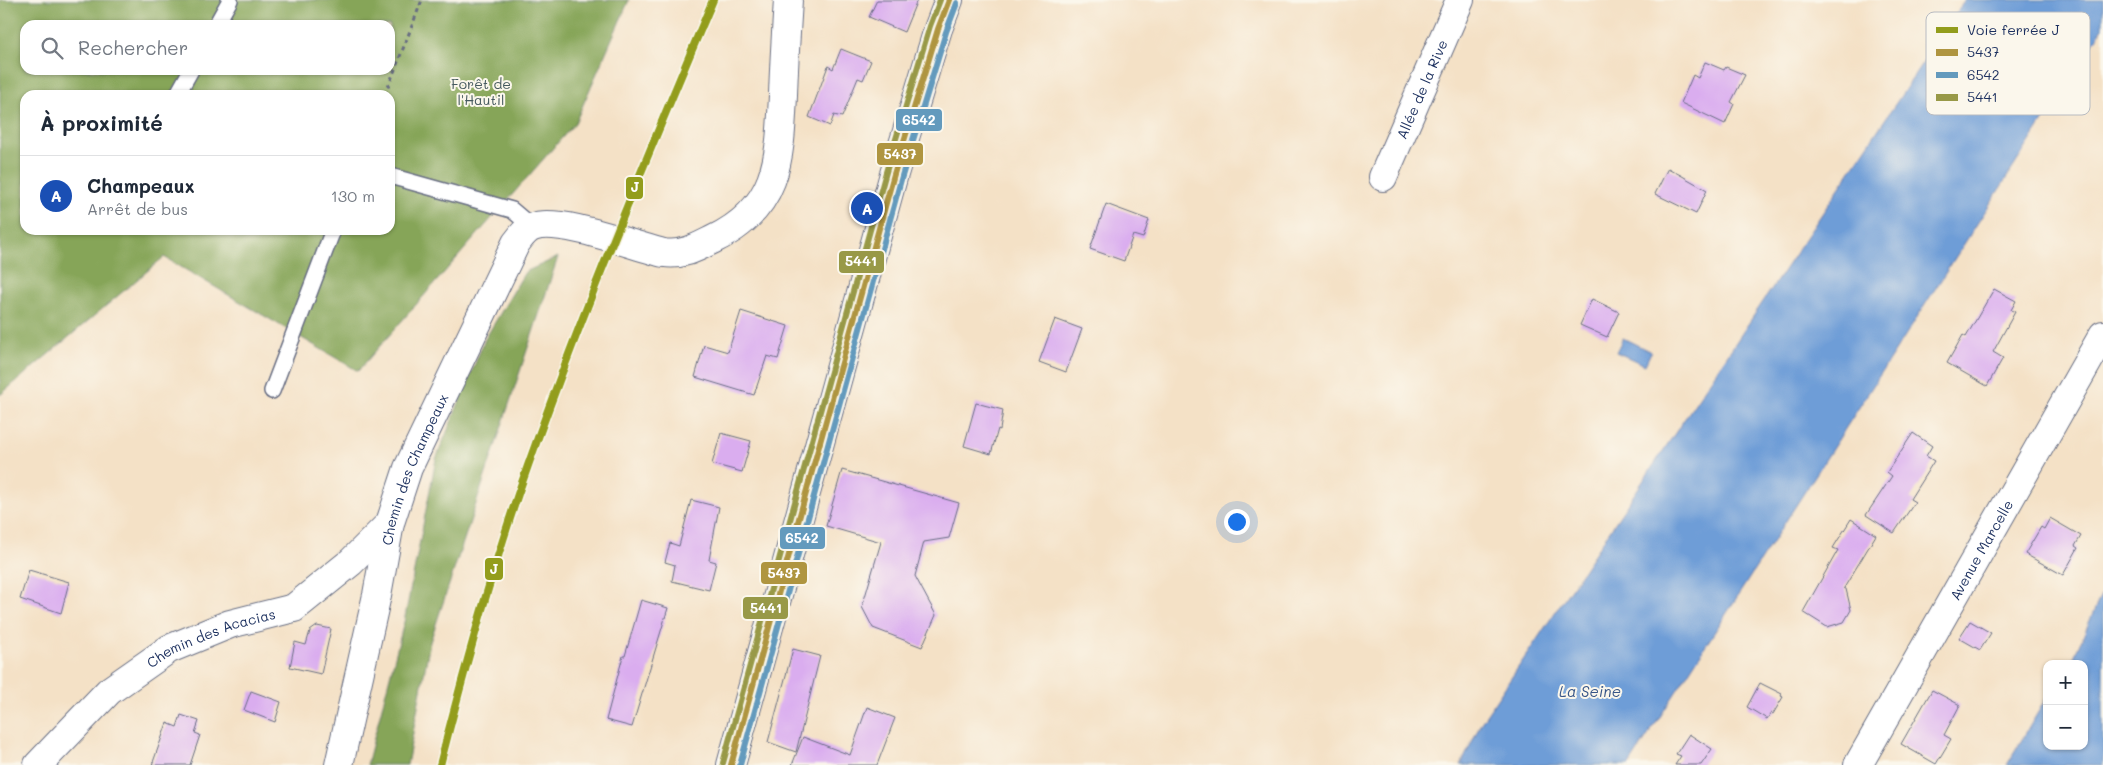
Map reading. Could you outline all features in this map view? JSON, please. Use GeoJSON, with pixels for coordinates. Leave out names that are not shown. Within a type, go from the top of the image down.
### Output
{"type":"FeatureCollection","features":[{"type":"Feature","properties":{"kind":"street"},"geometry":{"type":"LineString","coordinates":[[532,227],[552,224],[566,226],[657,252],[680,254],[722,235],[749,216],[769,187],[781,144],[788,0]]}},
{"type":"Feature","properties":{"kind":"street"},"geometry":{"type":"LineString","coordinates":[[731,765],[894,174],[949,0]]}},
{"type":"Feature","properties":{"kind":"street","name":"Allée de la Rive"},"geometry":{"type":"LineString","coordinates":[[1383,177],[1460,0]]}},
{"type":"Feature","properties":{"kind":"street","name":"Chemin des Champeaux"},"geometry":{"type":"LineString","coordinates":[[339,765],[377,595],[390,523],[408,468],[516,242],[532,227]]}},
{"type":"Feature","properties":{"kind":"street","name":"Avenue Marcelle"},"geometry":{"type":"LineString","coordinates":[[1858,765],[2103,335]]}},
{"type":"Feature","properties":{"kind":"street","name":"Chemin des Acacias"},"geometry":{"type":"LineString","coordinates":[[38,765],[109,690],[169,649],[230,624],[294,608],[351,562],[390,523]]}},
{"type":"Feature","properties":{"kind":"lane"},"geometry":{"type":"LineString","coordinates":[[219,20],[230,0]]}},
{"type":"Feature","properties":{"kind":"lane"},"geometry":{"type":"LineString","coordinates":[[180,90],[188,75]]}},
{"type":"Feature","properties":{"kind":"lane"},"geometry":{"type":"LineString","coordinates":[[395,177],[512,210],[532,227]]}},
{"type":"Feature","properties":{"kind":"lane"},"geometry":{"type":"LineString","coordinates":[[272,391],[331,235]]}},
{"type":"Feature","properties":{"kind":"path"},"geometry":{"type":"LineString","coordinates":[[395,69],[422,0]]}},
{"type":"Feature","properties":{"kind":"path"},"geometry":{"type":"LineString","coordinates":[[387,90],[393,75]]}},
{"type":"Feature","properties":{"kind":"green space","name":"Forêt de l'Hautil"},"geometry":{"type":"Polygon","coordinates":[[[0,0],[629,0],[575,123],[358,371],[164,257],[0,395],[0,0]]]}},
{"type":"Feature","properties":{"kind":"green space"},"geometry":{"type":"Polygon","coordinates":[[[558,257],[430,642],[407,765],[367,765],[404,622],[436,459],[485,339],[525,272],[558,257]]]}},
{"type":"Feature","properties":{"kind":"water","name":"La Seine"},"geometry":{"type":"Polygon","coordinates":[[[1965,0],[2103,0],[2103,28],[2090,48],[2090,12],[1957,12],[1965,0]]]}},
{"type":"Feature","properties":{"kind":"water","name":"La Seine"},"geometry":{"type":"Polygon","coordinates":[[[1926,58],[1926,115],[2047,115],[1629,765],[1461,765],[1481,723],[1926,58]]]}},
{"type":"Feature","properties":{"kind":"water"},"geometry":{"type":"Polygon","coordinates":[[[1623,338],[1651,352],[1645,365],[1616,352],[1623,338]]]}},
{"type":"Feature","properties":{"kind":"water"},"geometry":{"type":"Polygon","coordinates":[[[2101,595],[2103,595],[2103,765],[2007,765],[2043,704],[2043,750],[2088,750],[2088,660],[2073,660],[2101,595]]]}},
{"type":"Feature","properties":{"kind":"building"},"geometry":{"type":"Polygon","coordinates":[[[877,0],[917,0],[904,32],[869,17],[877,0]]]}},
{"type":"Feature","properties":{"kind":"building"},"geometry":{"type":"Polygon","coordinates":[[[841,49],[871,61],[863,80],[858,78],[842,117],[834,115],[830,126],[809,117],[828,66],[833,69],[841,49]]]}},
{"type":"Feature","properties":{"kind":"building"},"geometry":{"type":"Polygon","coordinates":[[[1705,62],[1724,70],[1726,67],[1745,75],[1731,102],[1734,104],[1725,124],[1681,103],[1693,75],[1698,78],[1705,62]]]}},
{"type":"Feature","properties":{"kind":"building"},"geometry":{"type":"Polygon","coordinates":[[[1668,168],[1707,190],[1696,214],[1655,194],[1668,168]]]}},
{"type":"Feature","properties":{"kind":"building"},"geometry":{"type":"Polygon","coordinates":[[[1106,204],[1149,220],[1143,238],[1133,235],[1124,261],[1090,249],[1106,204]]]}},
{"type":"Feature","properties":{"kind":"building"},"geometry":{"type":"Polygon","coordinates":[[[1994,289],[2016,301],[2011,310],[2015,312],[1993,352],[2003,358],[1987,386],[1947,363],[1963,335],[1966,337],[1994,289]]]}},
{"type":"Feature","properties":{"kind":"building"},"geometry":{"type":"Polygon","coordinates":[[[1592,299],[1619,312],[1607,337],[1580,325],[1592,299]]]}},
{"type":"Feature","properties":{"kind":"building"},"geometry":{"type":"Polygon","coordinates":[[[741,311],[788,326],[778,359],[767,356],[754,395],[695,377],[704,345],[728,352],[741,311]]]}},
{"type":"Feature","properties":{"kind":"building"},"geometry":{"type":"Polygon","coordinates":[[[1055,319],[1082,329],[1066,372],[1039,362],[1055,319]]]}},
{"type":"Feature","properties":{"kind":"building"},"geometry":{"type":"Polygon","coordinates":[[[976,403],[1003,410],[1000,430],[998,429],[991,454],[964,446],[976,403]]]}},
{"type":"Feature","properties":{"kind":"building"},"geometry":{"type":"Polygon","coordinates":[[[721,433],[751,441],[742,472],[712,464],[721,433]]]}},
{"type":"Feature","properties":{"kind":"building"},"geometry":{"type":"Polygon","coordinates":[[[1913,433],[1932,446],[1926,456],[1934,461],[1910,499],[1915,502],[1894,533],[1866,515],[1892,476],[1887,472],[1913,433]]]}},
{"type":"Feature","properties":{"kind":"building"},"geometry":{"type":"Polygon","coordinates":[[[842,470],[959,503],[949,538],[924,542],[915,576],[936,615],[922,647],[873,628],[862,607],[881,542],[826,526],[842,470]]]}},
{"type":"Feature","properties":{"kind":"building"},"geometry":{"type":"Polygon","coordinates":[[[691,500],[719,507],[709,560],[716,562],[709,590],[672,581],[675,565],[665,562],[670,543],[679,546],[691,500]]]}},
{"type":"Feature","properties":{"kind":"building"},"geometry":{"type":"Polygon","coordinates":[[[2050,518],[2081,536],[2075,546],[2078,548],[2063,575],[2025,554],[2041,527],[2044,529],[2050,518]]]}},
{"type":"Feature","properties":{"kind":"building"},"geometry":{"type":"Polygon","coordinates":[[[1851,519],[1876,535],[1844,588],[1846,589],[1851,610],[1844,622],[1827,627],[1803,612],[1838,550],[1833,548],[1851,519]]]}},
{"type":"Feature","properties":{"kind":"building"},"geometry":{"type":"Polygon","coordinates":[[[29,570],[69,582],[61,613],[20,599],[29,570]]]}},
{"type":"Feature","properties":{"kind":"building"},"geometry":{"type":"Polygon","coordinates":[[[641,600],[668,608],[632,727],[606,720],[623,656],[625,656],[641,600]]]}},
{"type":"Feature","properties":{"kind":"building"},"geometry":{"type":"Polygon","coordinates":[[[1970,621],[1991,633],[1980,650],[1959,638],[1970,621]]]}},
{"type":"Feature","properties":{"kind":"building"},"geometry":{"type":"Polygon","coordinates":[[[317,626],[331,629],[321,674],[290,667],[295,642],[306,645],[310,631],[317,626]]]}},
{"type":"Feature","properties":{"kind":"building"},"geometry":{"type":"Polygon","coordinates":[[[793,649],[820,656],[796,752],[768,742],[793,649]]]}},
{"type":"Feature","properties":{"kind":"building"},"geometry":{"type":"Polygon","coordinates":[[[1760,683],[1782,694],[1781,696],[1783,697],[1773,714],[1771,713],[1767,719],[1747,707],[1760,683]]]}},
{"type":"Feature","properties":{"kind":"building"},"geometry":{"type":"Polygon","coordinates":[[[1932,690],[1960,705],[1944,735],[1951,739],[1936,764],[1901,744],[1932,690]]]}},
{"type":"Feature","properties":{"kind":"building"},"geometry":{"type":"Polygon","coordinates":[[[251,691],[281,702],[275,722],[244,710],[251,691]]]}},
{"type":"Feature","properties":{"kind":"building"},"geometry":{"type":"Polygon","coordinates":[[[867,707],[895,718],[877,765],[792,765],[803,737],[850,755],[867,707]]]}},
{"type":"Feature","properties":{"kind":"building"},"geometry":{"type":"Polygon","coordinates":[[[181,715],[199,721],[195,733],[200,735],[190,765],[152,765],[167,723],[177,727],[181,715]]]}},
{"type":"Feature","properties":{"kind":"building"},"geometry":{"type":"Polygon","coordinates":[[[1689,734],[1712,749],[1701,765],[1675,765],[1681,756],[1676,754],[1689,734]]]}},
{"type":"Feature","properties":{"kind":"rail line","name":"J"},"geometry":{"type":"LineString","coordinates":[[440,765],[486,595],[540,432],[611,246],[713,0]]}},
{"type":"Feature","properties":{"kind":"transit line","name":"5441"},"geometry":{"type":"LineString","coordinates":[[723,763],[886,172],[930,26],[940,0]]}},
{"type":"Feature","properties":{"kind":"transit line","name":"5437"},"geometry":{"type":"LineString","coordinates":[[731,765],[894,174],[938,29],[949,0]]}},
{"type":"Feature","properties":{"kind":"transit line","name":"6542"},"geometry":{"type":"LineString","coordinates":[[740,765],[902,176],[946,32],[957,3]]}},
{"type":"Feature","properties":{"kind":"place","name":"Champeaux"},"geometry":{"type":"Point","coordinates":[867,208]}}]}
